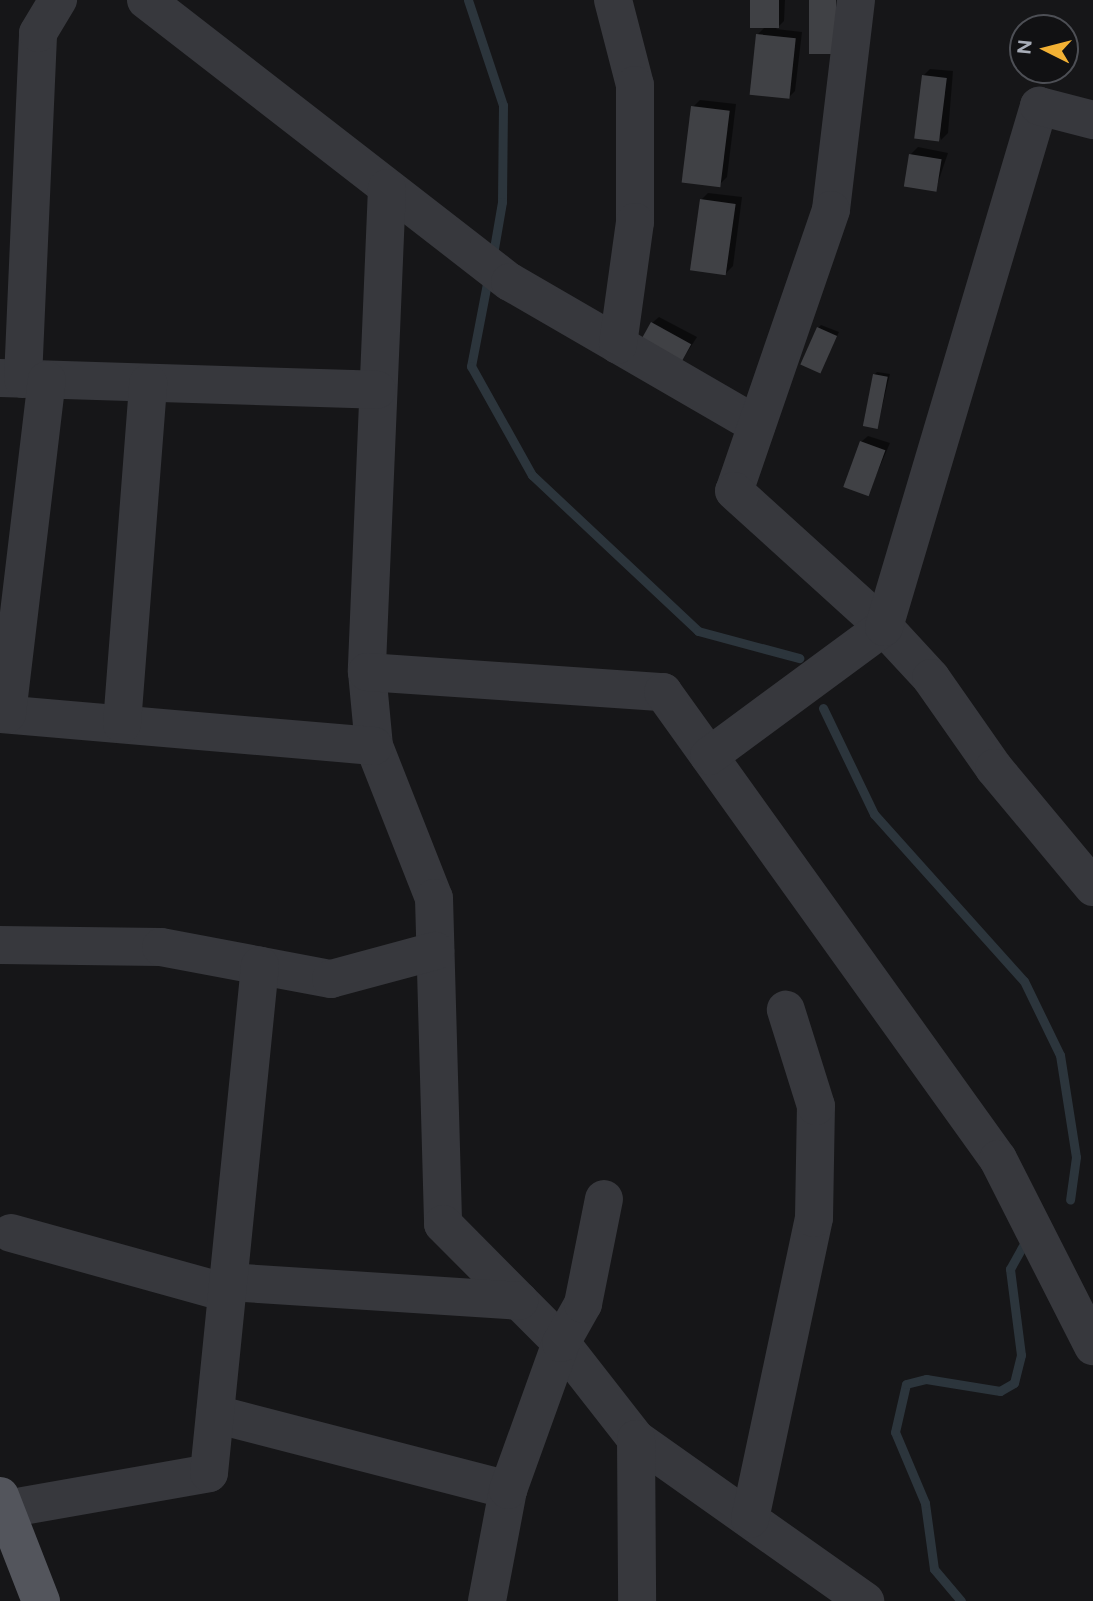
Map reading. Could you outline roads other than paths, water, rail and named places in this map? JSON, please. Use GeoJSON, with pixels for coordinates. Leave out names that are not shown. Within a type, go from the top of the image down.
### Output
{"type":"FeatureCollection","features":[{"type":"Feature","properties":{"kind":"main road"},"geometry":{"type":"LineString","coordinates":[[2,1505],[41,1601]]}},
{"type":"Feature","properties":{"kind":"main road"},"geometry":{"type":"LineString","coordinates":[[0,1565],[13,1601]]}},
{"type":"Feature","properties":{"kind":"street"},"geometry":{"type":"LineString","coordinates":[[58,0],[38,33],[24,379],[4,714],[374,746]]}},
{"type":"Feature","properties":{"kind":"street"},"geometry":{"type":"LineString","coordinates":[[146,0],[510,282],[757,425]]}},
{"type":"Feature","properties":{"kind":"street"},"geometry":{"type":"LineString","coordinates":[[613,0],[635,85],[635,222],[618,345]]}},
{"type":"Feature","properties":{"kind":"street"},"geometry":{"type":"LineString","coordinates":[[856,0],[831,210],[734,491],[884,626],[1091,880]]}},
{"type":"Feature","properties":{"kind":"street"},"geometry":{"type":"LineString","coordinates":[[709,756],[884,626],[1039,106],[1093,120]]}},
{"type":"Feature","properties":{"kind":"street"},"geometry":{"type":"LineString","coordinates":[[387,188],[367,672],[374,746],[434,898],[443,1224],[561,1343],[636,1438],[865,1601]]}},
{"type":"Feature","properties":{"kind":"street"},"geometry":{"type":"LineString","coordinates":[[24,379],[377,390]]}},
{"type":"Feature","properties":{"kind":"street"},"geometry":{"type":"LineString","coordinates":[[122,724],[148,383]]}},
{"type":"Feature","properties":{"kind":"street"},"geometry":{"type":"LineString","coordinates":[[367,672],[663,692],[999,1159],[1093,1346]]}},
{"type":"Feature","properties":{"kind":"street"},"geometry":{"type":"LineString","coordinates":[[0,945],[161,947],[331,979],[435,951]]}},
{"type":"Feature","properties":{"kind":"street"},"geometry":{"type":"LineString","coordinates":[[2,1505],[209,1473],[260,966]]}},
{"type":"Feature","properties":{"kind":"street"},"geometry":{"type":"LineString","coordinates":[[750,1519],[814,1218],[816,1105],[786,1010]]}},
{"type":"Feature","properties":{"kind":"street"},"geometry":{"type":"LineString","coordinates":[[487,1601],[508,1490],[561,1343],[583,1304],[604,1199]]}},
{"type":"Feature","properties":{"kind":"street"},"geometry":{"type":"LineString","coordinates":[[11,1233],[228,1288],[519,1301]]}},
{"type":"Feature","properties":{"kind":"street"},"geometry":{"type":"LineString","coordinates":[[215,1415],[508,1490]]}},
{"type":"Feature","properties":{"kind":"street"},"geometry":{"type":"LineString","coordinates":[[636,1438],[637,1601]]}},
{"type":"Feature","properties":{"kind":"waterway"},"geometry":{"type":"LineString","coordinates":[[468,0],[503,105],[502,202],[493,254]]}},
{"type":"Feature","properties":{"kind":"waterway"},"geometry":{"type":"LineString","coordinates":[[488,278],[471,366],[532,475],[698,631],[799,658]]}},
{"type":"Feature","properties":{"kind":"waterway"},"geometry":{"type":"LineString","coordinates":[[823,708],[874,814],[1024,981],[1060,1055],[1076,1157],[1070,1200]]}},
{"type":"Feature","properties":{"kind":"waterway"},"geometry":{"type":"LineString","coordinates":[[961,1601],[934,1569],[925,1503],[895,1432],[906,1384],[926,1379],[1000,1391],[1014,1383],[1021,1355],[1010,1269],[1023,1246]]}}]}
